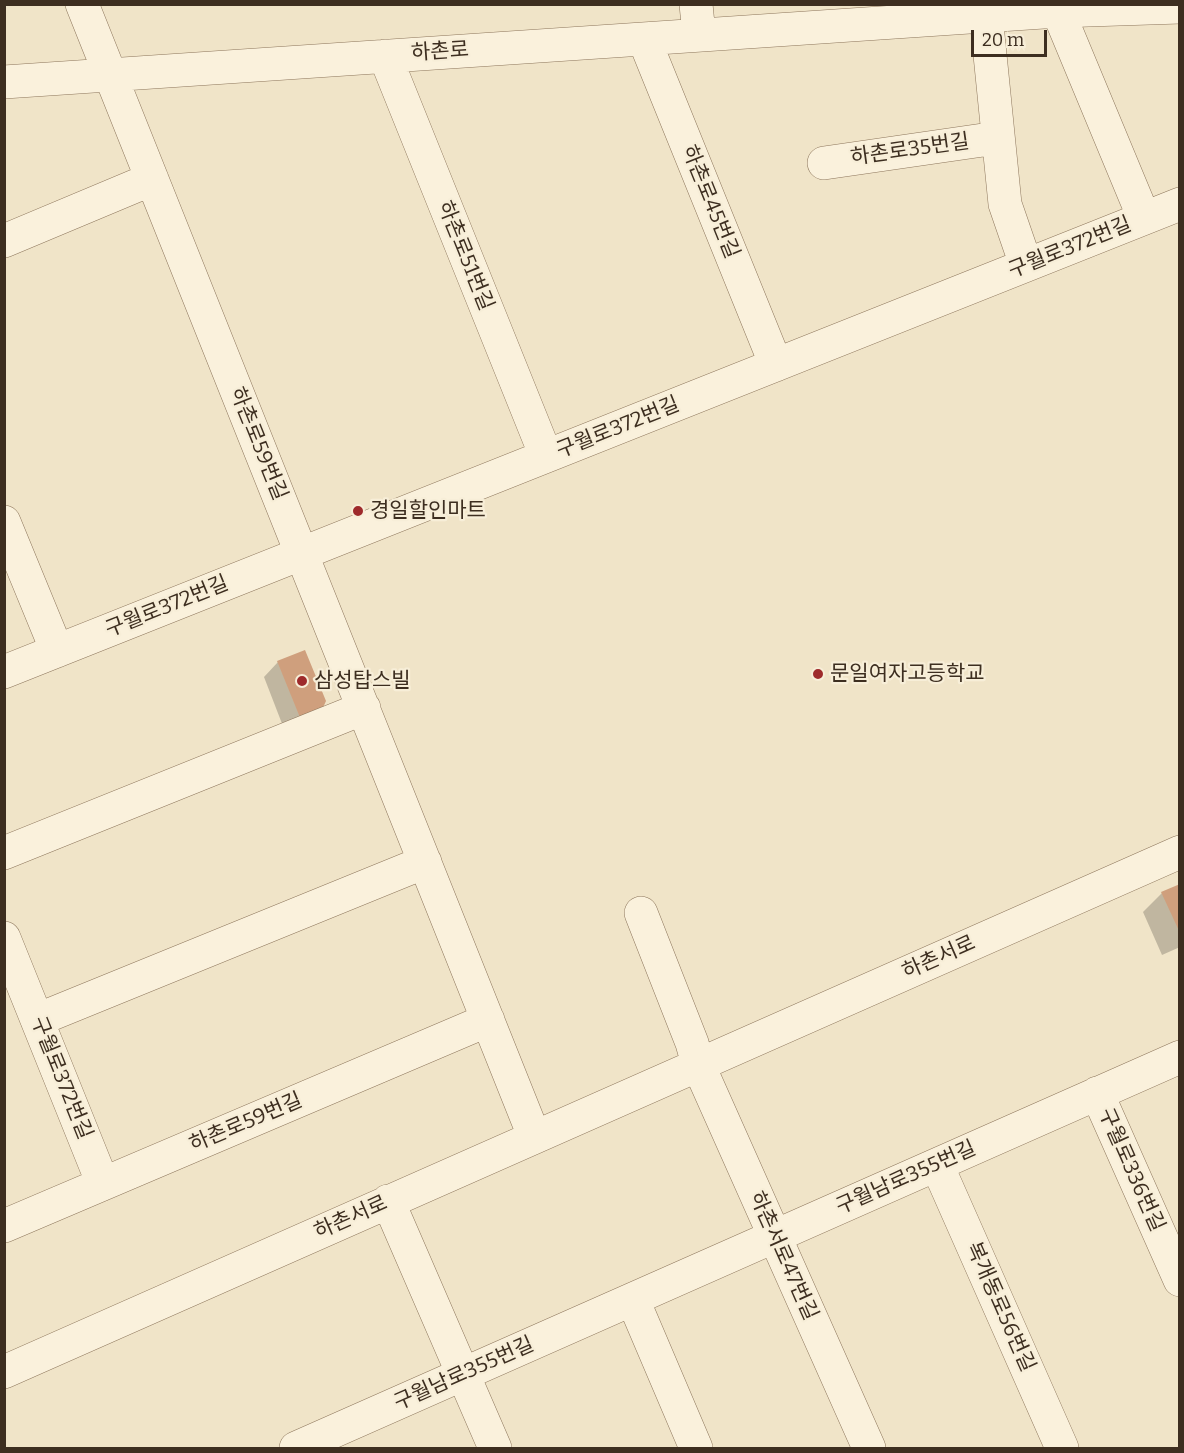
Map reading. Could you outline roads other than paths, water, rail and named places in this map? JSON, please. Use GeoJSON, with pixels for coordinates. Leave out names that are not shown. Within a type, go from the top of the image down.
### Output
{"type":"FeatureCollection","features":[{"type":"Feature","properties":{"kind":"street","name":"하촌로59번길"},"geometry":{"type":"LineString","coordinates":[[82,4],[534,1136]]}},
{"type":"Feature","properties":{"kind":"street","name":"하촌로"},"geometry":{"type":"LineString","coordinates":[[4,82],[644,39],[697,20],[876,14],[986,15],[1058,10],[1179,7]]}},
{"type":"Feature","properties":{"kind":"street"},"geometry":{"type":"LineString","coordinates":[[1058,10],[1144,218]]}},
{"type":"Feature","properties":{"kind":"street","name":"하촌로35번길"},"geometry":{"type":"LineString","coordinates":[[986,15],[1005,204],[1026,265]]}},
{"type":"Feature","properties":{"kind":"street","name":"하촌로45번길"},"geometry":{"type":"LineString","coordinates":[[644,39],[776,365]]}},
{"type":"Feature","properties":{"kind":"street","name":"하촌로51번길"},"geometry":{"type":"LineString","coordinates":[[385,56],[546,456]]}},
{"type":"Feature","properties":{"kind":"street","name":"하촌로35번길"},"geometry":{"type":"LineString","coordinates":[[824,163],[997,138]]}},
{"type":"Feature","properties":{"kind":"street"},"geometry":{"type":"LineString","coordinates":[[4,241],[152,179]]}},
{"type":"Feature","properties":{"kind":"street","name":"구월로372번길"},"geometry":{"type":"LineString","coordinates":[[4,672],[1179,204]]}},
{"type":"Feature","properties":{"kind":"street"},"geometry":{"type":"LineString","coordinates":[[4,522],[57,651]]}},
{"type":"Feature","properties":{"kind":"street"},"geometry":{"type":"LineString","coordinates":[[4,853],[364,708]]}},
{"type":"Feature","properties":{"kind":"street","name":"하촌서로"},"geometry":{"type":"LineString","coordinates":[[6,1366],[388,1201],[1179,852]]}},
{"type":"Feature","properties":{"kind":"street"},"geometry":{"type":"LineString","coordinates":[[37,1020],[425,862]]}},
{"type":"Feature","properties":{"kind":"street"},"geometry":{"type":"LineString","coordinates":[[641,913],[692,1043],[698,1064]]}},
{"type":"Feature","properties":{"kind":"street","name":"구월로372번길"},"geometry":{"type":"LineString","coordinates":[[4,938],[103,1184]]}},
{"type":"Feature","properties":{"kind":"street","name":"하촌로59번길"},"geometry":{"type":"LineString","coordinates":[[4,1226],[488,1020]]}},
{"type":"Feature","properties":{"kind":"street","name":"구월남로355번길"},"geometry":{"type":"LineString","coordinates":[[296,1449],[1179,1057]]}},
{"type":"Feature","properties":{"kind":"street","name":"하촌서로47번길"},"geometry":{"type":"LineString","coordinates":[[698,1064],[869,1449]]}},
{"type":"Feature","properties":{"kind":"street","name":"구월로336번길"},"geometry":{"type":"LineString","coordinates":[[1098,1093],[1179,1280]]}},
{"type":"Feature","properties":{"kind":"street","name":"복개동로56번길"},"geometry":{"type":"LineString","coordinates":[[937,1165],[1062,1449]]}},
{"type":"Feature","properties":{"kind":"street"},"geometry":{"type":"LineString","coordinates":[[388,1201],[495,1449]]}},
{"type":"Feature","properties":{"kind":"street"},"geometry":{"type":"LineString","coordinates":[[633,1299],[696,1449]]}},
{"type":"Feature","properties":{"kind":"place","name":"경일할인마트"},"geometry":{"type":"Point","coordinates":[358,511]}},
{"type":"Feature","properties":{"kind":"place","name":"문일여자고등학교"},"geometry":{"type":"Point","coordinates":[818,674]}},
{"type":"Feature","properties":{"kind":"place","name":"삼성탑스빌"},"geometry":{"type":"Point","coordinates":[302,681]}}]}
